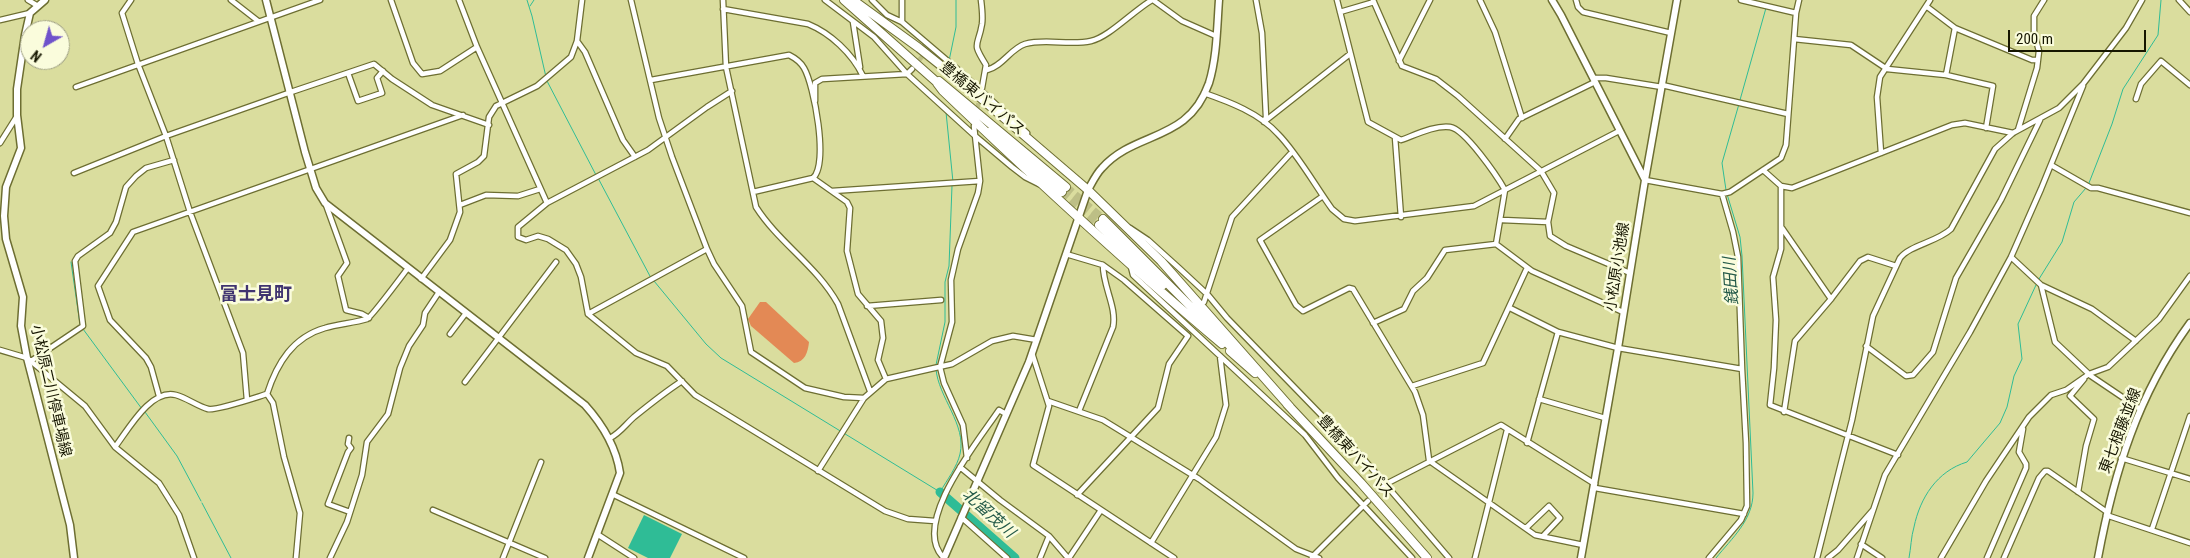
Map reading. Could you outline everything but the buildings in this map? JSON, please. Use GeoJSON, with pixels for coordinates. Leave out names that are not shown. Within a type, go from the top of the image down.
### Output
{"type":"FeatureCollection","features":[{"type":"Feature","properties":{"kind":"highway","name":"豊橋東バイパス"},"geometry":{"type":"LineString","coordinates":[[844,0],[937,83],[1064,190],[880,32]]}},
{"type":"Feature","properties":{"kind":"highway"},"geometry":{"type":"LineString","coordinates":[[853,0],[919,48],[1088,190],[1167,268],[1290,407]]}},
{"type":"Feature","properties":{"kind":"highway"},"geometry":{"type":"LineString","coordinates":[[937,83],[943,92],[1078,219],[1230,350]]}},
{"type":"Feature","properties":{"kind":"highway","name":"豊橋東バイパス"},"geometry":{"type":"LineString","coordinates":[[1260,378],[1186,300],[1101,222],[1230,350],[1290,407],[1361,482],[1427,558]]}},
{"type":"Feature","properties":{"kind":"street"},"geometry":{"type":"LineString","coordinates":[[28,0],[38,6]]}},
{"type":"Feature","properties":{"kind":"street"},"geometry":{"type":"LineString","coordinates":[[0,20],[30,13],[45,0]]}},
{"type":"Feature","properties":{"kind":"street"},"geometry":{"type":"LineString","coordinates":[[131,0],[122,13],[138,64],[166,136],[190,212],[243,353],[247,400]]}},
{"type":"Feature","properties":{"kind":"street"},"geometry":{"type":"LineString","coordinates":[[231,0],[258,21]]}},
{"type":"Feature","properties":{"kind":"street"},"geometry":{"type":"LineString","coordinates":[[266,0],[310,169],[316,188],[325,203],[347,263],[338,276],[346,310],[369,318]]}},
{"type":"Feature","properties":{"kind":"street"},"geometry":{"type":"LineString","coordinates":[[76,87],[320,0]]}},
{"type":"Feature","properties":{"kind":"street"},"geometry":{"type":"LineString","coordinates":[[392,0],[413,63],[422,74],[440,71],[477,47]]}},
{"type":"Feature","properties":{"kind":"street"},"geometry":{"type":"LineString","coordinates":[[459,0],[477,47],[547,203]]}},
{"type":"Feature","properties":{"kind":"street"},"geometry":{"type":"LineString","coordinates":[[422,279],[450,240],[460,212],[456,174],[478,162],[484,156],[492,111],[502,103],[529,90],[571,57],[578,41],[582,0]]}},
{"type":"Feature","properties":{"kind":"street"},"geometry":{"type":"LineString","coordinates":[[631,0],[665,137],[707,249],[714,264],[742,306],[751,352],[804,388],[844,397],[864,398]]}},
{"type":"Feature","properties":{"kind":"street"},"geometry":{"type":"LineString","coordinates":[[723,0],[726,67],[756,207],[812,268],[833,294],[870,391]]}},
{"type":"Feature","properties":{"kind":"street"},"geometry":{"type":"LineString","coordinates":[[825,0],[874,37],[906,74],[1012,168],[1040,184]]}},
{"type":"Feature","properties":{"kind":"street"},"geometry":{"type":"LineString","coordinates":[[872,0],[888,15],[902,22],[929,49],[1028,133],[1039,148]]}},
{"type":"Feature","properties":{"kind":"street"},"geometry":{"type":"LineString","coordinates":[[902,0],[902,22]]}},
{"type":"Feature","properties":{"kind":"street"},"geometry":{"type":"LineString","coordinates":[[981,0],[982,25],[975,44],[987,70],[982,88]]}},
{"type":"Feature","properties":{"kind":"street"},"geometry":{"type":"LineString","coordinates":[[987,70],[997,67],[1026,44],[1078,43],[1101,38],[1136,9],[1152,0],[1182,21],[1216,36]]}},
{"type":"Feature","properties":{"kind":"street"},"geometry":{"type":"LineString","coordinates":[[1006,414],[998,410],[960,467],[946,492],[935,521],[935,544],[938,552],[944,558],[1006,414],[1032,353],[1088,190],[1101,168],[1109,161],[1126,150],[1179,126],[1196,108],[1204,93],[1214,62],[1219,0]]}},
{"type":"Feature","properties":{"kind":"street"},"geometry":{"type":"LineString","coordinates":[[1256,0],[1263,39],[1266,117],[1264,122]]}},
{"type":"Feature","properties":{"kind":"street"},"geometry":{"type":"LineString","coordinates":[[1337,0],[1368,122],[1401,140],[1440,128],[1451,127],[1457,130],[1482,156],[1505,190],[1502,220],[1496,244]]}},
{"type":"Feature","properties":{"kind":"street"},"geometry":{"type":"LineString","coordinates":[[1399,61],[1430,0]]}},
{"type":"Feature","properties":{"kind":"street"},"geometry":{"type":"LineString","coordinates":[[1480,0],[1495,32],[1522,118]]}},
{"type":"Feature","properties":{"kind":"street"},"geometry":{"type":"LineString","coordinates":[[1552,0],[1645,180],[1722,194],[1730,192],[1734,187],[1763,170],[1783,155],[1796,13],[1799,0]]}},
{"type":"Feature","properties":{"kind":"street"},"geometry":{"type":"LineString","coordinates":[[1576,0],[1578,7],[1583,12],[1671,33]]}},
{"type":"Feature","properties":{"kind":"street","name":"小松原小池線"},"geometry":{"type":"LineString","coordinates":[[1581,558],[1595,486],[1645,180],[1677,0]]}},
{"type":"Feature","properties":{"kind":"street"},"geometry":{"type":"LineString","coordinates":[[1741,0],[1796,13]]}},
{"type":"Feature","properties":{"kind":"street"},"geometry":{"type":"LineString","coordinates":[[1882,152],[1877,97],[1880,76],[1930,0]]}},
{"type":"Feature","properties":{"kind":"street"},"geometry":{"type":"LineString","coordinates":[[2018,130],[2036,77],[2039,51],[2034,33],[2034,16],[2044,0]]}},
{"type":"Feature","properties":{"kind":"street"},"geometry":{"type":"LineString","coordinates":[[1817,558],[1852,420],[1872,316],[1896,266],[1905,252],[1942,237],[1951,230],[1995,149],[2013,133],[2059,108],[2083,84],[2126,28],[2142,0]]}},
{"type":"Feature","properties":{"kind":"street"},"geometry":{"type":"LineString","coordinates":[[2179,0],[2190,12]]}},
{"type":"Feature","properties":{"kind":"street"},"geometry":{"type":"LineString","coordinates":[[1340,12],[1373,1],[1399,61],[1405,68],[1436,79],[1540,171],[1554,194],[1548,222],[1550,236],[1559,243],[1630,273]]}},
{"type":"Feature","properties":{"kind":"street"},"geometry":{"type":"LineString","coordinates":[[1926,6],[1955,28],[2028,58],[2038,60]]}},
{"type":"Feature","properties":{"kind":"street"},"geometry":{"type":"LineString","coordinates":[[723,9],[808,24],[820,29],[838,43],[860,69]]}},
{"type":"Feature","properties":{"kind":"street","name":"小松原二川停車場線"},"geometry":{"type":"LineString","coordinates":[[30,13],[17,88],[17,116],[21,148],[6,187],[4,216],[6,239],[23,297],[21,326],[70,526],[74,558]]}},
{"type":"Feature","properties":{"kind":"street"},"geometry":{"type":"LineString","coordinates":[[852,22],[860,69],[863,76]]}},
{"type":"Feature","properties":{"kind":"street"},"geometry":{"type":"LineString","coordinates":[[1946,75],[1955,28]]}},
{"type":"Feature","properties":{"kind":"street"},"geometry":{"type":"LineString","coordinates":[[1794,39],[1851,45],[1885,68],[1946,75],[1993,86],[1986,128]]}},
{"type":"Feature","properties":{"kind":"street"},"geometry":{"type":"LineString","coordinates":[[578,41],[585,52],[624,140],[635,157]]}},
{"type":"Feature","properties":{"kind":"street"},"geometry":{"type":"LineString","coordinates":[[1264,122],[1350,54]]}},
{"type":"Feature","properties":{"kind":"street"},"geometry":{"type":"LineString","coordinates":[[651,80],[789,55],[794,57],[805,70],[815,102]]}},
{"type":"Feature","properties":{"kind":"street"},"geometry":{"type":"LineString","coordinates":[[2136,99],[2141,84],[2161,61],[2190,85]]}},
{"type":"Feature","properties":{"kind":"street"},"geometry":{"type":"LineString","coordinates":[[74,173],[166,136],[374,64],[432,105],[489,125]]}},
{"type":"Feature","properties":{"kind":"street"},"geometry":{"type":"LineString","coordinates":[[754,192],[813,178],[819,171],[821,160],[815,102],[815,84],[817,80],[906,74],[912,68]]}},
{"type":"Feature","properties":{"kind":"street"},"geometry":{"type":"LineString","coordinates":[[348,73],[358,101],[382,93],[377,78],[383,71]]}},
{"type":"Feature","properties":{"kind":"street"},"geometry":{"type":"LineString","coordinates":[[1505,139],[1522,118],[1594,80],[1606,78],[1662,86],[1788,114]]}},
{"type":"Feature","properties":{"kind":"street"},"geometry":{"type":"LineString","coordinates":[[1856,558],[1885,475],[1970,332],[2010,257],[2051,165],[2083,84]]}},
{"type":"Feature","properties":{"kind":"street"},"geometry":{"type":"LineString","coordinates":[[732,92],[707,106],[635,157],[547,203],[539,211],[522,222],[518,227],[517,234],[522,239],[538,236],[548,239],[566,250],[576,264],[581,277],[588,314],[636,353],[667,366],[695,395],[894,516],[935,521]]}},
{"type":"Feature","properties":{"kind":"street"},"geometry":{"type":"LineString","coordinates":[[1204,93],[1229,102],[1264,122],[1278,133],[1332,209],[1344,219],[1369,220],[1467,208],[1620,131]]}},
{"type":"Feature","properties":{"kind":"street"},"geometry":{"type":"LineString","coordinates":[[159,396],[151,366],[146,358],[110,320],[98,286],[133,232],[463,115]]}},
{"type":"Feature","properties":{"kind":"street"},"geometry":{"type":"LineString","coordinates":[[0,142],[16,121],[17,116]]}},
{"type":"Feature","properties":{"kind":"street"},"geometry":{"type":"LineString","coordinates":[[1866,346],[1906,376],[1913,375],[1930,357],[1956,278],[2001,200],[2040,119]]}},
{"type":"Feature","properties":{"kind":"street"},"geometry":{"type":"LineString","coordinates":[[1763,170],[1781,186],[1788,189],[1952,124],[1965,123],[2013,133]]}},
{"type":"Feature","properties":{"kind":"street"},"geometry":{"type":"LineString","coordinates":[[967,458],[962,426],[937,368],[952,322],[950,301],[953,272],[967,219],[978,193],[980,181],[974,126]]}},
{"type":"Feature","properties":{"kind":"street"},"geometry":{"type":"LineString","coordinates":[[1395,136],[1401,217]]}},
{"type":"Feature","properties":{"kind":"street"},"geometry":{"type":"LineString","coordinates":[[1204,302],[1208,295],[1232,217],[1292,152]]}},
{"type":"Feature","properties":{"kind":"street"},"geometry":{"type":"LineString","coordinates":[[29,359],[83,326],[75,261],[78,256],[110,233],[116,222],[126,187],[146,168],[174,160]]}},
{"type":"Feature","properties":{"kind":"street"},"geometry":{"type":"LineString","coordinates":[[2051,165],[2091,188],[2098,188],[2190,212]]}},
{"type":"Feature","properties":{"kind":"street"},"geometry":{"type":"LineString","coordinates":[[813,178],[847,202],[850,208],[847,251],[855,288],[861,300],[878,315],[882,327],[883,338],[878,360],[886,379]]}},
{"type":"Feature","properties":{"kind":"street"},"geometry":{"type":"LineString","coordinates":[[832,191],[980,181]]}},
{"type":"Feature","properties":{"kind":"street"},"geometry":{"type":"LineString","coordinates":[[1781,186],[1781,249],[1773,277],[1776,320],[1770,405],[1898,455]]}},
{"type":"Feature","properties":{"kind":"street"},"geometry":{"type":"LineString","coordinates":[[460,205],[486,195],[518,196],[540,189]]}},
{"type":"Feature","properties":{"kind":"street"},"geometry":{"type":"LineString","coordinates":[[1710,558],[1744,514],[1748,499],[1738,257],[1722,194]]}},
{"type":"Feature","properties":{"kind":"street"},"geometry":{"type":"LineString","coordinates":[[1323,196],[1260,240],[1296,305],[1301,310],[1351,287],[1412,386],[1421,404],[1429,460],[1535,535],[1583,545]]}},
{"type":"Feature","properties":{"kind":"street"},"geometry":{"type":"LineString","coordinates":[[325,203],[586,405],[599,420],[610,438],[618,459],[620,473],[588,558]]}},
{"type":"Feature","properties":{"kind":"street"},"geometry":{"type":"LineString","coordinates":[[0,224],[4,216]]}},
{"type":"Feature","properties":{"kind":"street"},"geometry":{"type":"LineString","coordinates":[[1502,220],[1548,222]]}},
{"type":"Feature","properties":{"kind":"street"},"geometry":{"type":"LineString","coordinates":[[1124,225],[1136,230],[1208,295],[1227,318],[1386,484],[1449,558]]}},
{"type":"Feature","properties":{"kind":"street"},"geometry":{"type":"LineString","coordinates":[[1781,226],[1831,299]]}},
{"type":"Feature","properties":{"kind":"street"},"geometry":{"type":"LineString","coordinates":[[1373,323],[1404,309],[1413,291],[1427,278],[1446,250],[1496,244],[1527,268],[1623,312]]}},
{"type":"Feature","properties":{"kind":"street"},"geometry":{"type":"LineString","coordinates":[[588,314],[707,249]]}},
{"type":"Feature","properties":{"kind":"street"},"geometry":{"type":"LineString","coordinates":[[1066,254],[1103,266],[1124,280],[1188,336],[1169,364],[1158,408],[1077,495]]}},
{"type":"Feature","properties":{"kind":"street"},"geometry":{"type":"LineString","coordinates":[[1784,412],[1795,341],[1865,257],[1874,258],[1896,266]]}},
{"type":"Feature","properties":{"kind":"street"},"geometry":{"type":"LineString","coordinates":[[2010,257],[2042,285],[2092,309],[2136,341]]}},
{"type":"Feature","properties":{"kind":"street"},"geometry":{"type":"LineString","coordinates":[[464,382],[556,262]]}},
{"type":"Feature","properties":{"kind":"street"},"geometry":{"type":"LineString","coordinates":[[1079,412],[1115,317],[1105,284],[1103,266]]}},
{"type":"Feature","properties":{"kind":"street"},"geometry":{"type":"LineString","coordinates":[[1132,267],[1133,275],[1305,435],[1338,478],[1366,503],[1412,558]]}},
{"type":"Feature","properties":{"kind":"street"},"geometry":{"type":"LineString","coordinates":[[267,394],[279,362],[304,336],[325,328],[369,318],[408,268]]}},
{"type":"Feature","properties":{"kind":"street"},"geometry":{"type":"LineString","coordinates":[[1412,386],[1483,363],[1527,268]]}},
{"type":"Feature","properties":{"kind":"street"},"geometry":{"type":"LineString","coordinates":[[1941,558],[1986,480],[2023,426],[2045,399],[2066,390],[2089,374],[2108,367],[2164,313],[2190,276]]}},
{"type":"Feature","properties":{"kind":"street"},"geometry":{"type":"LineString","coordinates":[[2042,285],[2053,339],[2089,374],[2140,409]]}},
{"type":"Feature","properties":{"kind":"street"},"geometry":{"type":"LineString","coordinates":[[330,558],[350,512],[362,475],[367,442],[388,414],[400,368],[409,346],[423,325],[425,313],[439,292]]}},
{"type":"Feature","properties":{"kind":"street"},"geometry":{"type":"LineString","coordinates":[[867,306],[941,300]]}},
{"type":"Feature","properties":{"kind":"street"},"geometry":{"type":"LineString","coordinates":[[1510,308],[1558,332],[1618,348],[1742,369]]}},
{"type":"Feature","properties":{"kind":"street"},"geometry":{"type":"LineString","coordinates":[[450,334],[466,313]]}},
{"type":"Feature","properties":{"kind":"street","name":"東七根藤並線"},"geometry":{"type":"LineString","coordinates":[[2098,558],[2106,514],[2121,458],[2140,409],[2159,370],[2190,322]]}},
{"type":"Feature","properties":{"kind":"street"},"geometry":{"type":"LineString","coordinates":[[1527,443],[1558,332]]}},
{"type":"Feature","properties":{"kind":"street"},"geometry":{"type":"LineString","coordinates":[[818,471],[864,398],[886,379],[952,364],[992,341],[1013,336],[1037,340]]}},
{"type":"Feature","properties":{"kind":"street"},"geometry":{"type":"LineString","coordinates":[[0,350],[29,359],[85,406],[115,448],[159,483],[179,515],[194,558]]}},
{"type":"Feature","properties":{"kind":"street"},"geometry":{"type":"LineString","coordinates":[[1032,353],[1049,406],[1032,465],[1174,558]]}},
{"type":"Feature","properties":{"kind":"street"},"geometry":{"type":"LineString","coordinates":[[1151,543],[1194,476],[1216,437],[1226,405],[1220,356]]}},
{"type":"Feature","properties":{"kind":"street"},"geometry":{"type":"LineString","coordinates":[[2078,492],[2086,446],[2094,420],[2070,396],[2089,374]]}},
{"type":"Feature","properties":{"kind":"street"},"geometry":{"type":"LineString","coordinates":[[610,438],[619,434],[629,422],[658,397],[682,381]]}},
{"type":"Feature","properties":{"kind":"street"},"geometry":{"type":"LineString","coordinates":[[115,448],[146,407],[159,396],[176,395],[209,410],[267,394]]}},
{"type":"Feature","properties":{"kind":"street"},"geometry":{"type":"LineString","coordinates":[[267,394],[273,403],[284,457],[300,513],[296,558]]}},
{"type":"Feature","properties":{"kind":"street"},"geometry":{"type":"LineString","coordinates":[[1539,399],[1605,418]]}},
{"type":"Feature","properties":{"kind":"street"},"geometry":{"type":"LineString","coordinates":[[1048,401],[1103,420],[1194,476],[1296,548],[1314,558],[1366,503]]}},
{"type":"Feature","properties":{"kind":"street"},"geometry":{"type":"LineString","coordinates":[[2152,529],[2190,416]]}},
{"type":"Feature","properties":{"kind":"street"},"geometry":{"type":"LineString","coordinates":[[1382,488],[1386,484],[1501,425],[1595,486],[1744,514]]}},
{"type":"Feature","properties":{"kind":"street"},"geometry":{"type":"LineString","coordinates":[[1987,558],[2026,468],[2026,464],[2019,452],[2023,426]]}},
{"type":"Feature","properties":{"kind":"street"},"geometry":{"type":"LineString","coordinates":[[1475,558],[1508,430]]}},
{"type":"Feature","properties":{"kind":"street"},"geometry":{"type":"LineString","coordinates":[[349,438],[348,444],[352,448],[348,452],[328,504],[350,512]]}},
{"type":"Feature","properties":{"kind":"street"},"geometry":{"type":"LineString","coordinates":[[2121,458],[2190,480]]}},
{"type":"Feature","properties":{"kind":"street"},"geometry":{"type":"LineString","coordinates":[[503,558],[540,462]]}},
{"type":"Feature","properties":{"kind":"street"},"geometry":{"type":"LineString","coordinates":[[960,467],[1049,536],[1069,558],[1101,510]]}},
{"type":"Feature","properties":{"kind":"street"},"geometry":{"type":"LineString","coordinates":[[2004,558],[2042,473],[2048,471],[2106,514],[2190,543]]}},
{"type":"Feature","properties":{"kind":"street"},"geometry":{"type":"LineString","coordinates":[[612,494],[744,558]]}},
{"type":"Feature","properties":{"kind":"street"},"geometry":{"type":"LineString","coordinates":[[1526,528],[1549,506],[1560,518],[1543,536]]}},
{"type":"Feature","properties":{"kind":"street"},"geometry":{"type":"LineString","coordinates":[[1828,558],[1842,546],[1874,509]]}},
{"type":"Feature","properties":{"kind":"street"},"geometry":{"type":"LineString","coordinates":[[433,510],[545,558]]}},
{"type":"Feature","properties":{"kind":"street"},"geometry":{"type":"LineString","coordinates":[[963,514],[1007,558]]}},
{"type":"Feature","properties":{"kind":"street"},"geometry":{"type":"LineString","coordinates":[[597,534],[634,558]]}},
{"type":"Feature","properties":{"kind":"street"},"geometry":{"type":"LineString","coordinates":[[1040,558],[1049,536]]}},
{"type":"Feature","properties":{"kind":"street"},"geometry":{"type":"LineString","coordinates":[[1861,544],[1882,558]]}},
{"type":"Feature","properties":{"kind":"shaded area"},"geometry":{"type":"Polygon","coordinates":[[[760,302],[766,302],[809,342],[807,353],[801,361],[794,363],[751,326],[748,319],[760,302]]]}},
{"type":"Feature","properties":{"kind":"shaded area"},"geometry":{"type":"Polygon","coordinates":[[[644,515],[682,534],[670,558],[648,558],[628,548],[644,515]]]}},
{"type":"Feature","properties":{"kind":"waterway"},"geometry":{"type":"LineString","coordinates":[[527,0],[546,77]]}},
{"type":"Feature","properties":{"kind":"waterway"},"geometry":{"type":"LineString","coordinates":[[530,6],[534,0]]}},
{"type":"Feature","properties":{"kind":"waterway"},"geometry":{"type":"LineString","coordinates":[[949,61],[956,27],[956,0]]}},
{"type":"Feature","properties":{"kind":"waterway"},"geometry":{"type":"LineString","coordinates":[[2089,183],[2112,124],[2123,89],[2158,35],[2161,0]]}},
{"type":"Feature","properties":{"kind":"waterway","name":"銭田川"},"geometry":{"type":"LineString","coordinates":[[1740,100],[1766,8]]}},
{"type":"Feature","properties":{"kind":"waterway"},"geometry":{"type":"LineString","coordinates":[[547,81],[596,175]]}},
{"type":"Feature","properties":{"kind":"waterway","name":"銭田川"},"geometry":{"type":"LineString","coordinates":[[1726,190],[1722,163],[1739,104]]}},
{"type":"Feature","properties":{"kind":"waterway"},"geometry":{"type":"LineString","coordinates":[[946,112],[953,182]]}},
{"type":"Feature","properties":{"kind":"waterway"},"geometry":{"type":"LineString","coordinates":[[598,178],[651,278]]}},
{"type":"Feature","properties":{"kind":"waterway"},"geometry":{"type":"LineString","coordinates":[[936,365],[945,322],[945,282],[949,266],[952,186]]}},
{"type":"Feature","properties":{"kind":"waterway"},"geometry":{"type":"LineString","coordinates":[[2039,279],[2062,242],[2074,202],[2086,188]]}},
{"type":"Feature","properties":{"kind":"waterway","name":"銭田川"},"geometry":{"type":"LineString","coordinates":[[1716,558],[1746,520],[1752,503],[1753,493],[1742,256],[1740,237],[1727,194]]}},
{"type":"Feature","properties":{"kind":"waterway"},"geometry":{"type":"LineString","coordinates":[[71,262],[80,324]]}},
{"type":"Feature","properties":{"kind":"waterway"},"geometry":{"type":"LineString","coordinates":[[654,281],[706,344],[721,358],[940,492],[957,464],[961,443],[956,422],[938,380],[936,369]]}},
{"type":"Feature","properties":{"kind":"waterway"},"geometry":{"type":"LineString","coordinates":[[1909,558],[1912,535],[1925,496],[1947,472],[1967,462],[2000,423],[2007,407],[2014,376],[2022,359],[2018,324],[2036,285]]}},
{"type":"Feature","properties":{"kind":"waterway"},"geometry":{"type":"LineString","coordinates":[[83,329],[142,409]]}},
{"type":"Feature","properties":{"kind":"waterway"},"geometry":{"type":"LineString","coordinates":[[145,412],[177,456],[201,501]]}},
{"type":"Feature","properties":{"kind":"waterway","name":"北留茂川"},"geometry":{"type":"LineString","coordinates":[[940,492],[1015,558]]}},
{"type":"Feature","properties":{"kind":"waterway"},"geometry":{"type":"LineString","coordinates":[[202,503],[231,558]]}},
{"type":"Feature","properties":{"kind":"tunnel"},"geometry":{"type":"LineString","coordinates":[[915,65],[926,52]]}},
{"type":"Feature","properties":{"kind":"tunnel"},"geometry":{"type":"LineString","coordinates":[[976,114],[980,97]]}},
{"type":"Feature","properties":{"kind":"tunnel"},"geometry":{"type":"LineString","coordinates":[[1066,187],[1103,219]]}},
{"type":"Feature","properties":{"kind":"tunnel"},"geometry":{"type":"LineString","coordinates":[[1062,192],[1099,225]]}},
{"type":"Feature","properties":{"kind":"tunnel"},"geometry":{"type":"LineString","coordinates":[[1372,497],[1382,488]]}},
{"type":"Feature","properties":{"kind":"district","name":"富士見町"},"geometry":{"type":"Point","coordinates":[256,295]}}]}
